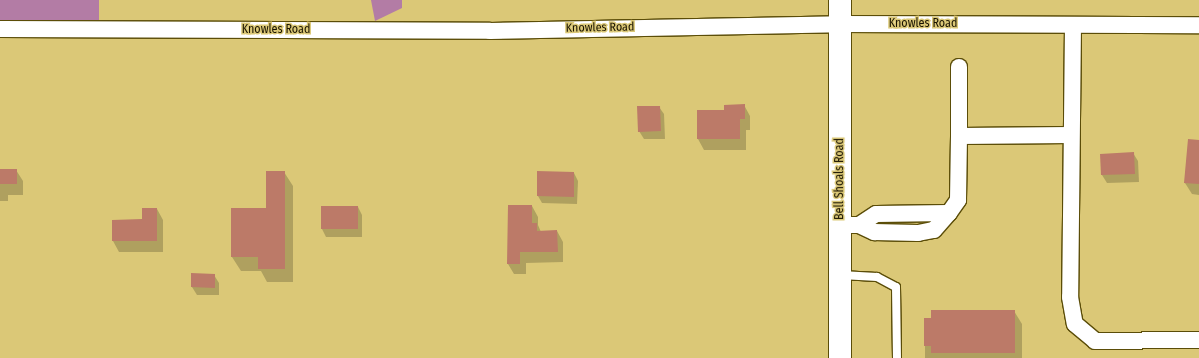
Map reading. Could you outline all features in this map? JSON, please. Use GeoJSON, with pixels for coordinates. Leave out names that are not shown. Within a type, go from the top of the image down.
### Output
{"type":"FeatureCollection","features":[{"type":"Feature","properties":{"kind":"main road","name":"Bell Shoals Road"},"geometry":{"type":"LineString","coordinates":[[840,0],[849,225],[840,275],[840,358]]}},
{"type":"Feature","properties":{"kind":"street","name":"Knowles Road"},"geometry":{"type":"LineString","coordinates":[[0,29],[490,30],[840,24],[1199,25]]}},
{"type":"Feature","properties":{"kind":"street"},"geometry":{"type":"LineString","coordinates":[[1072,25],[1070,297],[1075,324],[1096,341],[1199,340]]}},
{"type":"Feature","properties":{"kind":"street"},"geometry":{"type":"LineString","coordinates":[[849,225],[874,232],[912,233],[934,230],[958,200],[959,67]]}},
{"type":"Feature","properties":{"kind":"street"},"geometry":{"type":"LineString","coordinates":[[959,136],[1071,135]]}},
{"type":"Feature","properties":{"kind":"street"},"geometry":{"type":"LineString","coordinates":[[912,213],[912,233]]}},
{"type":"Feature","properties":{"kind":"street"},"geometry":{"type":"LineString","coordinates":[[849,225],[876,214],[948,213]]}},
{"type":"Feature","properties":{"kind":"lane"},"geometry":{"type":"LineString","coordinates":[[840,275],[877,277],[896,288],[896,358]]}},
{"type":"Feature","properties":{"kind":"shaded area"},"geometry":{"type":"Polygon","coordinates":[[[0,0],[99,0],[99,20],[0,20],[0,0]]]}},
{"type":"Feature","properties":{"kind":"shaded area"},"geometry":{"type":"Polygon","coordinates":[[[371,0],[402,0],[402,8],[375,21],[371,0]]]}},
{"type":"Feature","properties":{"kind":"building"},"geometry":{"type":"Polygon","coordinates":[[[745,104],[745,119],[740,119],[740,139],[697,139],[697,110],[724,110],[724,105],[745,104]]]}},
{"type":"Feature","properties":{"kind":"building"},"geometry":{"type":"Polygon","coordinates":[[[637,106],[660,106],[661,131],[638,132],[637,106]]]}},
{"type":"Feature","properties":{"kind":"building"},"geometry":{"type":"Polygon","coordinates":[[[1188,139],[1199,140],[1199,184],[1184,183],[1188,139]]]}},
{"type":"Feature","properties":{"kind":"building"},"geometry":{"type":"Polygon","coordinates":[[[1134,152],[1135,174],[1101,175],[1100,154],[1134,152]]]}},
{"type":"Feature","properties":{"kind":"building"},"geometry":{"type":"Polygon","coordinates":[[[0,169],[17,169],[17,184],[0,184],[0,169]]]}},
{"type":"Feature","properties":{"kind":"building"},"geometry":{"type":"Polygon","coordinates":[[[266,171],[285,171],[285,269],[258,269],[258,257],[231,257],[231,208],[266,208],[266,171]]]}},
{"type":"Feature","properties":{"kind":"building"},"geometry":{"type":"Polygon","coordinates":[[[537,171],[574,172],[574,197],[537,196],[537,171]]]}},
{"type":"Feature","properties":{"kind":"building"},"geometry":{"type":"Polygon","coordinates":[[[508,205],[532,205],[532,223],[537,223],[537,231],[557,230],[558,252],[520,252],[520,264],[507,264],[508,205]]]}},
{"type":"Feature","properties":{"kind":"building"},"geometry":{"type":"Polygon","coordinates":[[[321,206],[358,206],[358,229],[321,229],[321,206]]]}},
{"type":"Feature","properties":{"kind":"building"},"geometry":{"type":"Polygon","coordinates":[[[142,208],[157,208],[157,241],[112,241],[112,220],[142,219],[142,208]]]}},
{"type":"Feature","properties":{"kind":"building"},"geometry":{"type":"Polygon","coordinates":[[[191,273],[215,274],[215,288],[191,287],[191,273]]]}},
{"type":"Feature","properties":{"kind":"building"},"geometry":{"type":"Polygon","coordinates":[[[931,310],[1015,310],[1015,353],[931,353],[931,346],[924,346],[924,318],[931,318],[931,310]]]}}]}
